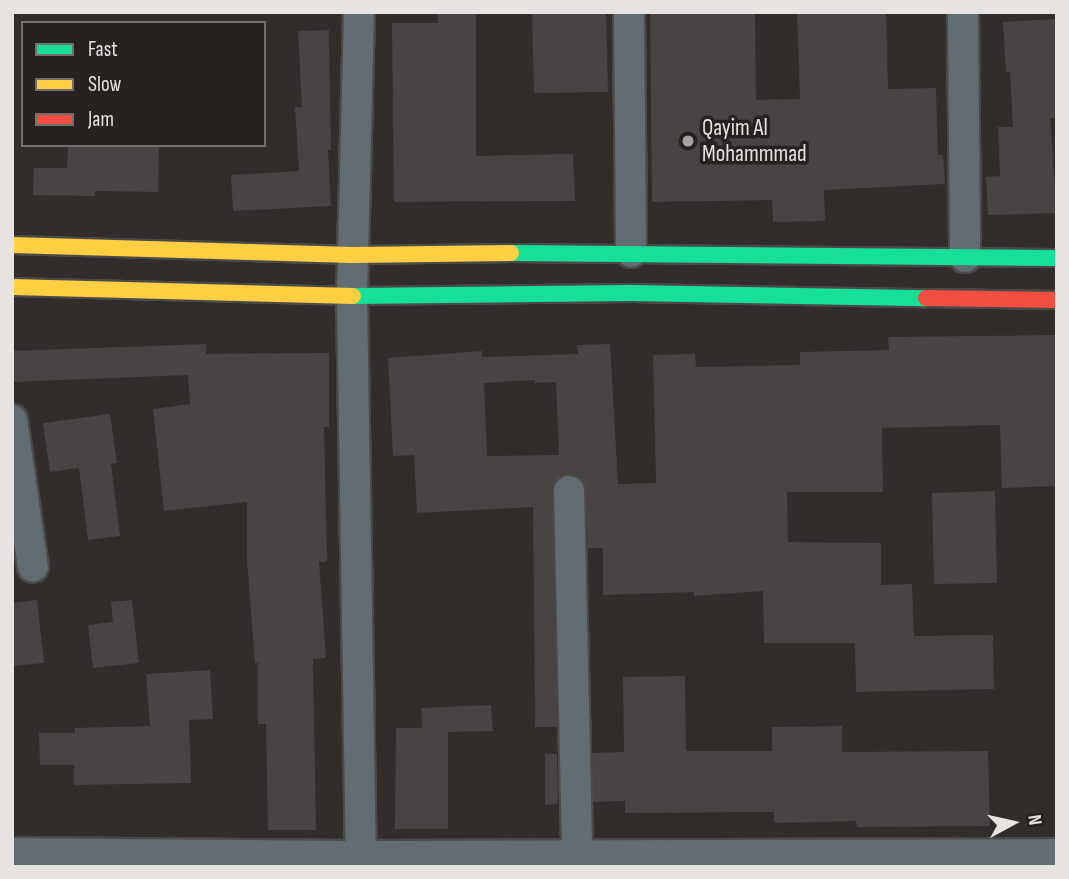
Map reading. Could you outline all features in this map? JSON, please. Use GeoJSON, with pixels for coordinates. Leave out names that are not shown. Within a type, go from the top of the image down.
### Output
{"type":"FeatureCollection","features":[{"type":"Feature","properties":{"kind":"street"},"geometry":{"type":"LineString","coordinates":[[359,12],[352,296],[361,862]]}},
{"type":"Feature","properties":{"kind":"street"},"geometry":{"type":"LineString","coordinates":[[629,12],[631,252]]}},
{"type":"Feature","properties":{"kind":"street"},"geometry":{"type":"LineString","coordinates":[[963,12],[965,257]]}},
{"type":"Feature","properties":{"kind":"street"},"geometry":{"type":"LineString","coordinates":[[12,246],[352,256],[631,252],[1057,258]]}},
{"type":"Feature","properties":{"kind":"street"},"geometry":{"type":"LineString","coordinates":[[12,287],[352,296],[631,293],[1057,300]]}},
{"type":"Feature","properties":{"kind":"street"},"geometry":{"type":"LineString","coordinates":[[12,420],[33,567]]}},
{"type":"Feature","properties":{"kind":"street"},"geometry":{"type":"LineString","coordinates":[[569,491],[577,856]]}},
{"type":"Feature","properties":{"kind":"street"},"geometry":{"type":"LineString","coordinates":[[12,853],[94,860],[361,862],[475,862],[577,856],[1057,854]]}},
{"type":"Feature","properties":{"kind":"building"},"geometry":{"type":"Polygon","coordinates":[[[437,12],[476,12],[476,156],[573,154],[575,201],[394,202],[392,23],[438,23],[437,12]]]}},
{"type":"Feature","properties":{"kind":"building"},"geometry":{"type":"Polygon","coordinates":[[[532,12],[606,12],[608,92],[534,93],[532,12]]]}},
{"type":"Feature","properties":{"kind":"building"},"geometry":{"type":"Polygon","coordinates":[[[650,12],[755,12],[756,100],[800,99],[797,12],[886,12],[888,89],[936,88],[938,155],[943,155],[945,184],[824,190],[825,221],[773,222],[772,200],[652,202],[650,12]]]}},
{"type":"Feature","properties":{"kind":"building"},"geometry":{"type":"Polygon","coordinates":[[[1057,19],[1057,118],[1050,118],[1057,213],[988,215],[986,177],[1000,176],[998,127],[1013,127],[1010,72],[1006,72],[1003,22],[1057,19]]]}},
{"type":"Feature","properties":{"kind":"building"},"geometry":{"type":"Polygon","coordinates":[[[329,30],[331,150],[328,150],[331,206],[233,211],[231,175],[299,171],[295,107],[302,107],[298,31],[329,30]]]}},
{"type":"Feature","properties":{"kind":"building"},"geometry":{"type":"Polygon","coordinates":[[[68,147],[159,147],[158,192],[95,191],[95,196],[33,195],[34,168],[67,168],[68,147]]]}},
{"type":"Feature","properties":{"kind":"building"},"geometry":{"type":"Polygon","coordinates":[[[1057,335],[1057,486],[1002,488],[1000,425],[882,428],[883,492],[787,492],[788,542],[881,543],[881,585],[912,584],[914,636],[993,635],[994,689],[856,692],[855,643],[764,643],[763,591],[694,596],[694,592],[603,595],[603,548],[588,548],[586,490],[578,476],[568,474],[554,482],[552,491],[557,727],[535,727],[533,507],[417,513],[414,455],[393,456],[388,358],[482,351],[482,357],[578,354],[577,345],[610,344],[618,484],[656,483],[653,355],[695,354],[696,367],[800,365],[800,352],[889,350],[888,337],[1057,335]],[[535,380],[484,383],[487,456],[559,455],[556,382],[535,383],[535,380]]]}},
{"type":"Feature","properties":{"kind":"building"},"geometry":{"type":"Polygon","coordinates":[[[206,344],[206,354],[329,353],[329,427],[324,427],[327,562],[319,562],[326,658],[313,659],[316,830],[268,830],[266,724],[258,724],[258,663],[255,663],[247,560],[247,502],[164,511],[153,409],[190,404],[188,375],[12,382],[12,351],[206,344]]]}},
{"type":"Feature","properties":{"kind":"building"},"geometry":{"type":"Polygon","coordinates":[[[110,414],[117,463],[111,464],[120,536],[88,540],[79,468],[50,472],[43,423],[110,414]]]}},
{"type":"Feature","properties":{"kind":"building"},"geometry":{"type":"Polygon","coordinates":[[[995,491],[997,583],[934,584],[932,493],[995,491]]]}},
{"type":"Feature","properties":{"kind":"building"},"geometry":{"type":"Polygon","coordinates":[[[37,600],[44,663],[12,666],[12,603],[37,600]]]}},
{"type":"Feature","properties":{"kind":"building"},"geometry":{"type":"Polygon","coordinates":[[[132,600],[139,663],[93,668],[88,625],[113,622],[111,602],[132,600]]]}},
{"type":"Feature","properties":{"kind":"building"},"geometry":{"type":"Polygon","coordinates":[[[210,670],[213,719],[189,720],[191,783],[74,785],[74,765],[40,765],[39,733],[75,733],[75,728],[150,726],[146,674],[210,670]]]}},
{"type":"Feature","properties":{"kind":"building"},"geometry":{"type":"Polygon","coordinates":[[[685,676],[686,751],[772,751],[772,727],[842,726],[842,752],[988,751],[990,826],[857,827],[856,821],[774,823],[774,812],[625,813],[625,801],[593,802],[592,753],[624,752],[623,677],[685,676]]]}},
{"type":"Feature","properties":{"kind":"building"},"geometry":{"type":"Polygon","coordinates":[[[491,705],[493,731],[448,732],[448,829],[395,829],[396,728],[422,728],[421,708],[491,705]]]}},
{"type":"Feature","properties":{"kind":"building"},"geometry":{"type":"Polygon","coordinates":[[[545,754],[557,754],[558,804],[545,805],[545,754]]]}},
{"type":"Feature","properties":{"kind":"traffic: fast"},"geometry":{"type":"LineString","coordinates":[[511,253],[1057,258]]}},
{"type":"Feature","properties":{"kind":"traffic: fast"},"geometry":{"type":"LineString","coordinates":[[353,296],[631,293],[926,298]]}},
{"type":"Feature","properties":{"kind":"traffic: slow"},"geometry":{"type":"LineString","coordinates":[[12,245],[352,255],[511,253]]}},
{"type":"Feature","properties":{"kind":"traffic: slow"},"geometry":{"type":"LineString","coordinates":[[12,287],[353,296]]}},
{"type":"Feature","properties":{"kind":"traffic: jam"},"geometry":{"type":"LineString","coordinates":[[926,298],[1057,300]]}},
{"type":"Feature","properties":{"kind":"place","name":"Qayim Al Mohammmad"},"geometry":{"type":"Point","coordinates":[688,141]}}]}
